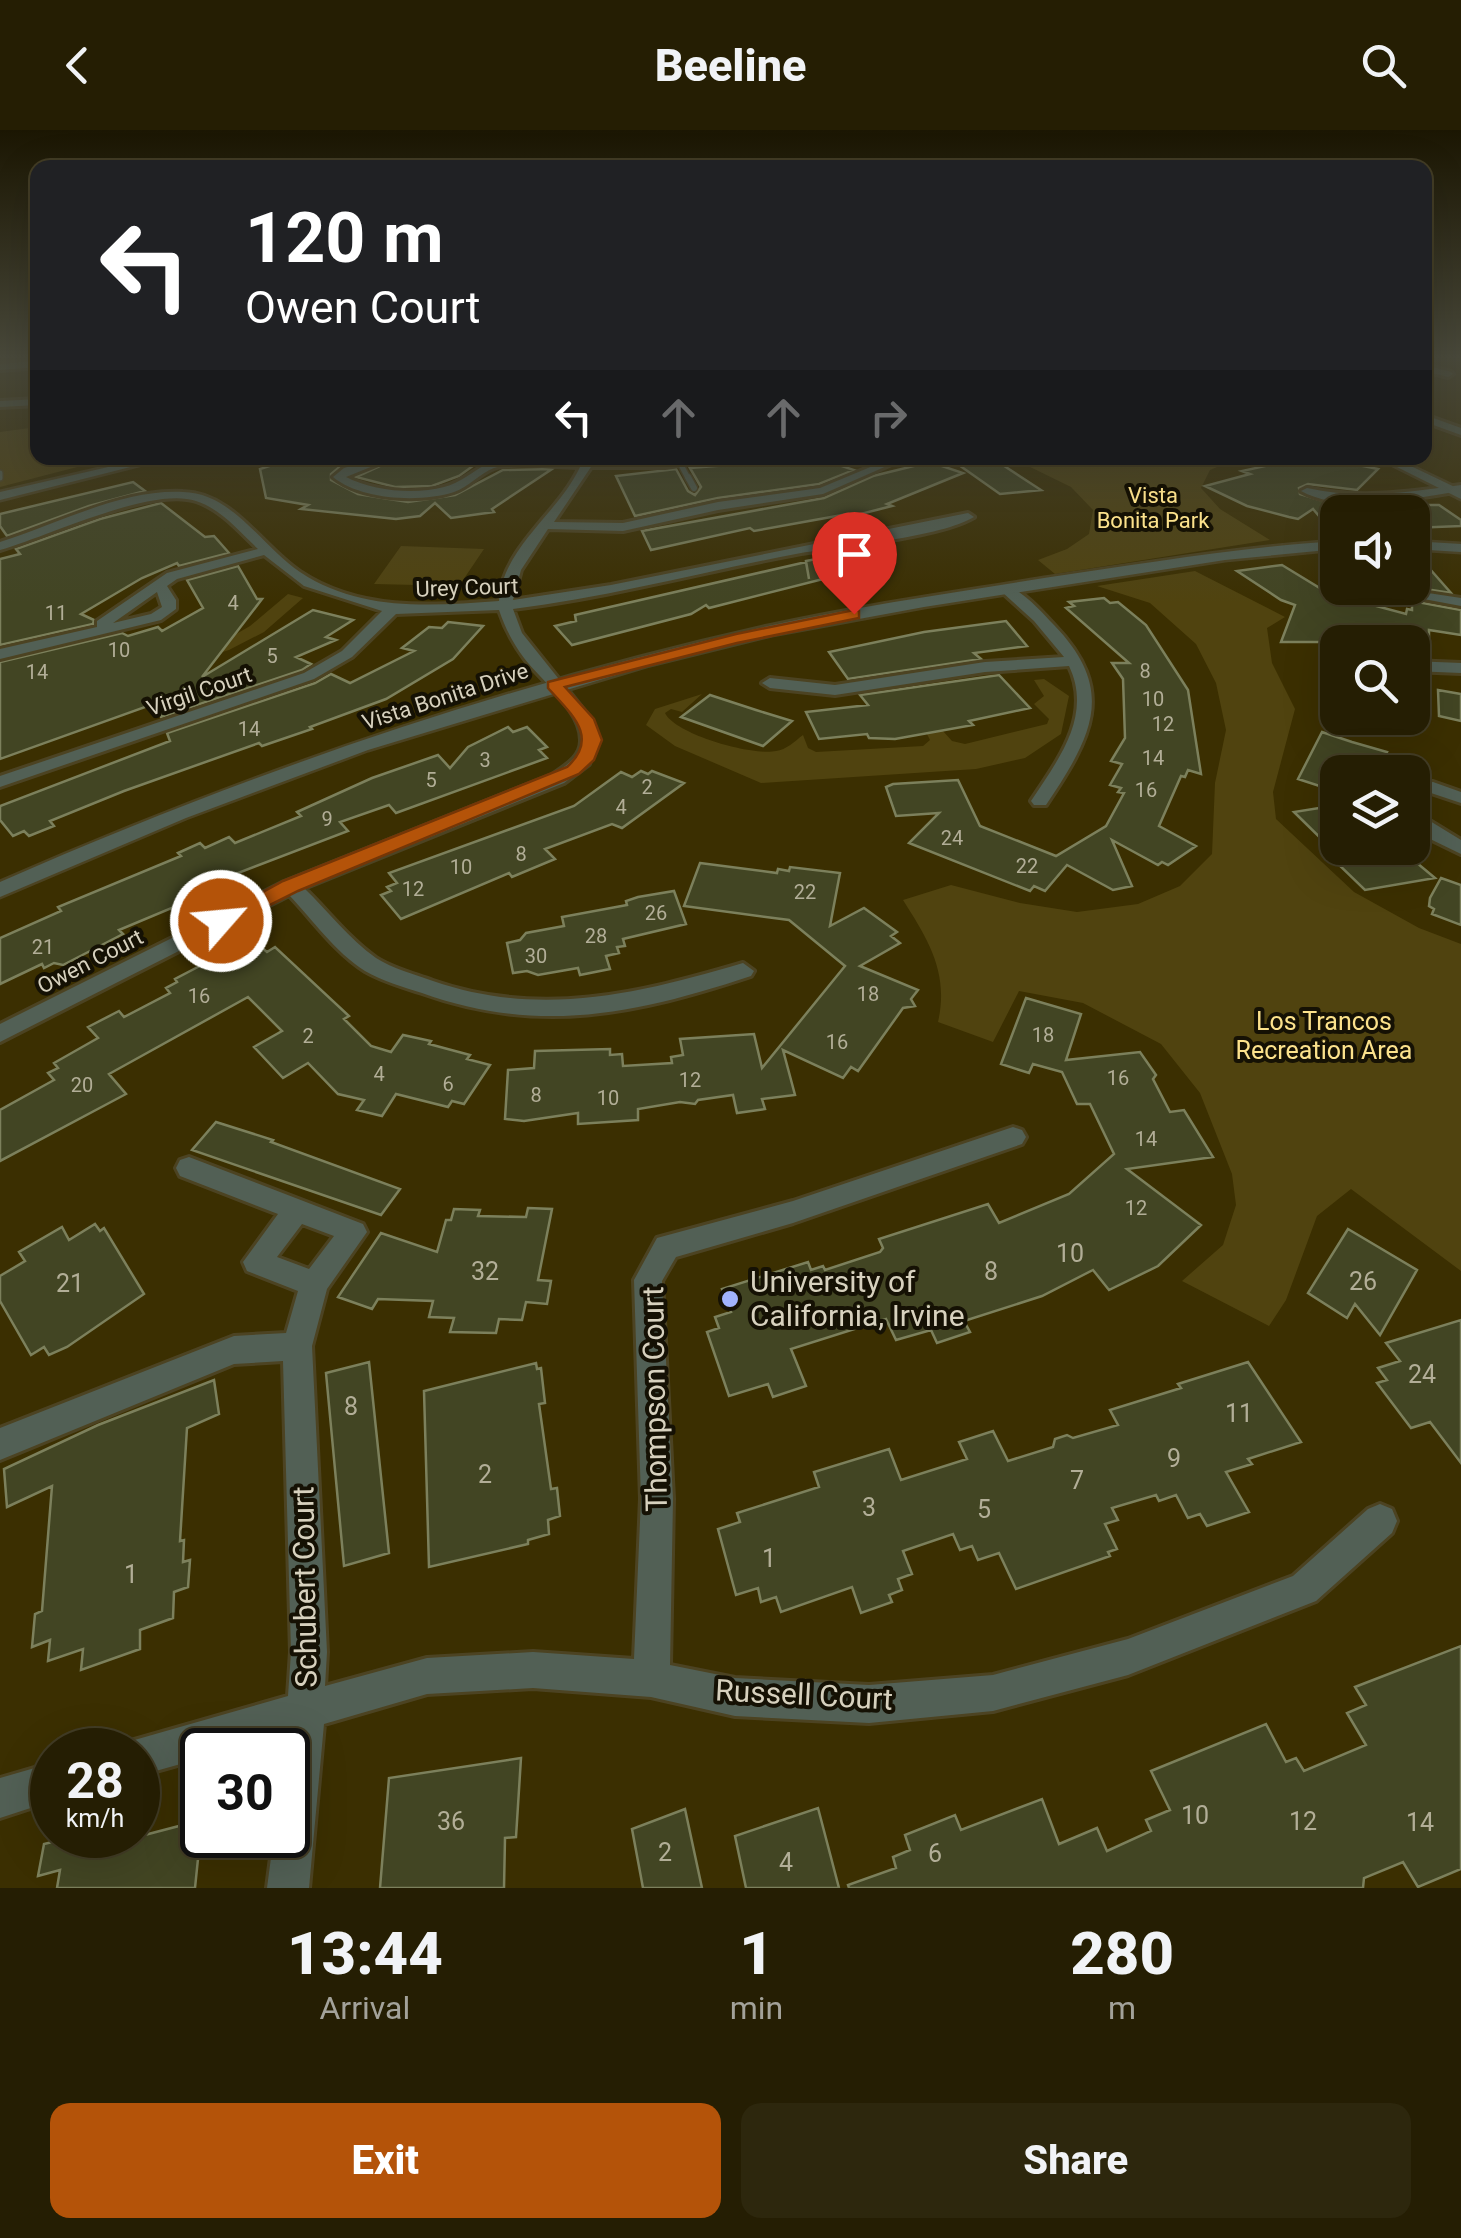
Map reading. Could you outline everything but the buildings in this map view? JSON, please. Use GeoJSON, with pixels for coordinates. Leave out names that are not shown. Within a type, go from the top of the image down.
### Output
{"type":"FeatureCollection","features":[{"type":"Feature","properties":{"kind":"street"},"geometry":{"type":"LineString","coordinates":[[0,496],[131,465]]}},
{"type":"Feature","properties":{"kind":"street"},"geometry":{"type":"LineString","coordinates":[[365,465],[348,470],[339,478],[347,484],[378,489],[436,492],[465,482],[487,465]]}},
{"type":"Feature","properties":{"kind":"street"},"geometry":{"type":"LineString","coordinates":[[505,606],[511,579],[586,465]]}},
{"type":"Feature","properties":{"kind":"street"},"geometry":{"type":"LineString","coordinates":[[545,524],[622,527],[718,506],[823,491],[884,465]]}},
{"type":"Feature","properties":{"kind":"street"},"geometry":{"type":"LineString","coordinates":[[1400,465],[1457,491]]}},
{"type":"Feature","properties":{"kind":"street"},"geometry":{"type":"LineString","coordinates":[[1306,492],[1363,498],[1457,491]]}},
{"type":"Feature","properties":{"kind":"street","name":"Urey Court"},"geometry":{"type":"LineString","coordinates":[[0,546],[134,503],[187,494],[234,518],[266,551],[313,584],[343,597],[393,609],[505,606],[616,592],[753,559],[922,530],[968,516]]}},
{"type":"Feature","properties":{"kind":"street","name":"Vista Bonita Drive"},"geometry":{"type":"LineString","coordinates":[[0,890],[90,848],[404,730],[554,685],[736,638],[1007,589],[1212,556],[1320,547]]}},
{"type":"Feature","properties":{"kind":"street"},"geometry":{"type":"LineString","coordinates":[[1430,547],[1461,548]]}},
{"type":"Feature","properties":{"kind":"street"},"geometry":{"type":"LineString","coordinates":[[92,630],[172,576],[266,551]]}},
{"type":"Feature","properties":{"kind":"street"},"geometry":{"type":"LineString","coordinates":[[0,654],[156,617],[169,609],[169,600],[160,585]]}},
{"type":"Feature","properties":{"kind":"street"},"geometry":{"type":"LineString","coordinates":[[1007,589],[1046,622],[1075,661],[1088,692],[1082,729],[1040,802]]}},
{"type":"Feature","properties":{"kind":"street"},"geometry":{"type":"LineString","coordinates":[[1430,597],[1461,602]]}},
{"type":"Feature","properties":{"kind":"street","name":"Owen Court"},"geometry":{"type":"LineString","coordinates":[[0,1034],[290,886],[573,771],[585,760],[593,740],[588,723],[518,642],[505,606]]}},
{"type":"Feature","properties":{"kind":"street","name":"Virgil Court"},"geometry":{"type":"LineString","coordinates":[[0,782],[310,676],[347,654],[393,609]]}},
{"type":"Feature","properties":{"kind":"street"},"geometry":{"type":"LineString","coordinates":[[770,683],[834,690],[985,667],[1075,661]]}},
{"type":"Feature","properties":{"kind":"street"},"geometry":{"type":"LineString","coordinates":[[1430,667],[1461,668]]}},
{"type":"Feature","properties":{"kind":"street"},"geometry":{"type":"LineString","coordinates":[[1430,787],[1461,798]]}},
{"type":"Feature","properties":{"kind":"street"},"geometry":{"type":"LineString","coordinates":[[1430,831],[1461,848]]}},
{"type":"Feature","properties":{"kind":"street"},"geometry":{"type":"LineString","coordinates":[[290,886],[368,963],[456,1000],[554,1013],[673,995],[742,971]]}},
{"type":"Feature","properties":{"kind":"street","name":"Thompson Court"},"geometry":{"type":"LineString","coordinates":[[651,1678],[657,1499],[648,1280],[667,1247],[793,1212],[1014,1137]]}},
{"type":"Feature","properties":{"kind":"street","name":"Schubert Court"},"geometry":{"type":"LineString","coordinates":[[189,1168],[353,1232],[314,1284],[297,1346],[309,1602],[306,1708],[288,1888]]}},
{"type":"Feature","properties":{"kind":"street"},"geometry":{"type":"LineString","coordinates":[[297,1210],[257,1262],[314,1284]]}},
{"type":"Feature","properties":{"kind":"street"},"geometry":{"type":"LineString","coordinates":[[0,1444],[234,1350],[297,1346]]}},
{"type":"Feature","properties":{"kind":"street","name":"Russell Court"},"geometry":{"type":"LineString","coordinates":[[160,1751],[427,1676],[533,1670],[651,1678],[735,1697],[869,1704],[993,1693],[1128,1657],[1304,1588],[1380,1521]]}},
{"type":"Feature","properties":{"kind":"street"},"geometry":{"type":"LineString","coordinates":[[0,1798],[30,1789]]}},
{"type":"Feature","properties":{"kind":"lane"},"geometry":{"type":"LineString","coordinates":[[681,465],[694,488]]}},
{"type":"Feature","properties":{"kind":"shaded area","name":"University of California, Irvine"},"geometry":{"type":"Polygon","coordinates":[[[0,439],[30,439],[30,465],[1432,465],[1432,439],[1461,439],[1461,1888],[0,1888],[0,439]]]}},
{"type":"Feature","properties":{"kind":"green space"},"geometry":{"type":"Polygon","coordinates":[[[0,439],[30,439],[30,465],[85,465],[0,487],[0,439]]]}},
{"type":"Feature","properties":{"kind":"green space","name":"Vista Bonita Park"},"geometry":{"type":"Polygon","coordinates":[[[1026,465],[1222,465],[1210,470],[1201,488],[1220,509],[1270,540],[1055,574],[1038,560],[1067,549],[1089,534],[1093,510],[1071,487],[1026,465]]]}},
{"type":"Feature","properties":{"kind":"green space"},"geometry":{"type":"Polygon","coordinates":[[[401,546],[484,549],[459,586],[374,584],[401,546]]]}},
{"type":"Feature","properties":{"kind":"green space","name":"Los Trancos Recreation Area"},"geometry":{"type":"Polygon","coordinates":[[[1195,571],[1285,617],[1267,628],[1272,663],[1295,709],[1273,792],[1276,819],[1320,860],[1320,865],[1325,865],[1354,892],[1419,928],[1461,944],[1461,1271],[1351,1189],[1317,1216],[1286,1300],[1269,1326],[1182,1281],[1223,1245],[1236,1205],[1232,1174],[1200,1093],[1161,1044],[1083,1003],[1019,991],[993,1042],[938,1022],[939,973],[903,900],[951,885],[1020,903],[1077,912],[1138,904],[1180,886],[1212,854],[1215,783],[1226,730],[1216,683],[1196,644],[1150,603],[1097,586],[1195,571]]]}},
{"type":"Feature","properties":{"kind":"green space"},"geometry":{"type":"Polygon","coordinates":[[[288,594],[303,598],[264,632],[229,650],[3,721],[231,637],[288,594]]]}},
{"type":"Feature","properties":{"kind":"green space"},"geometry":{"type":"Polygon","coordinates":[[[1044,679],[1069,696],[1061,734],[1025,758],[976,769],[761,783],[675,746],[646,725],[655,709],[702,694],[682,712],[671,709],[665,713],[698,736],[750,750],[780,750],[803,735],[808,748],[816,752],[923,746],[930,740],[915,710],[923,709],[952,741],[965,744],[1047,724],[1049,719],[1034,704],[1044,696],[1034,680],[1044,679]]]}},
{"type":"Feature","properties":{"kind":"place","name":"University of California, Irvine"},"geometry":{"type":"Point","coordinates":[730,1299]}},
{"type":"Feature","properties":{"kind":"route"},"geometry":{"type":"LineString","coordinates":[[221,921],[290,886],[573,771],[585,760],[593,740],[588,723],[554,685],[736,638],[854,614]]}}]}
